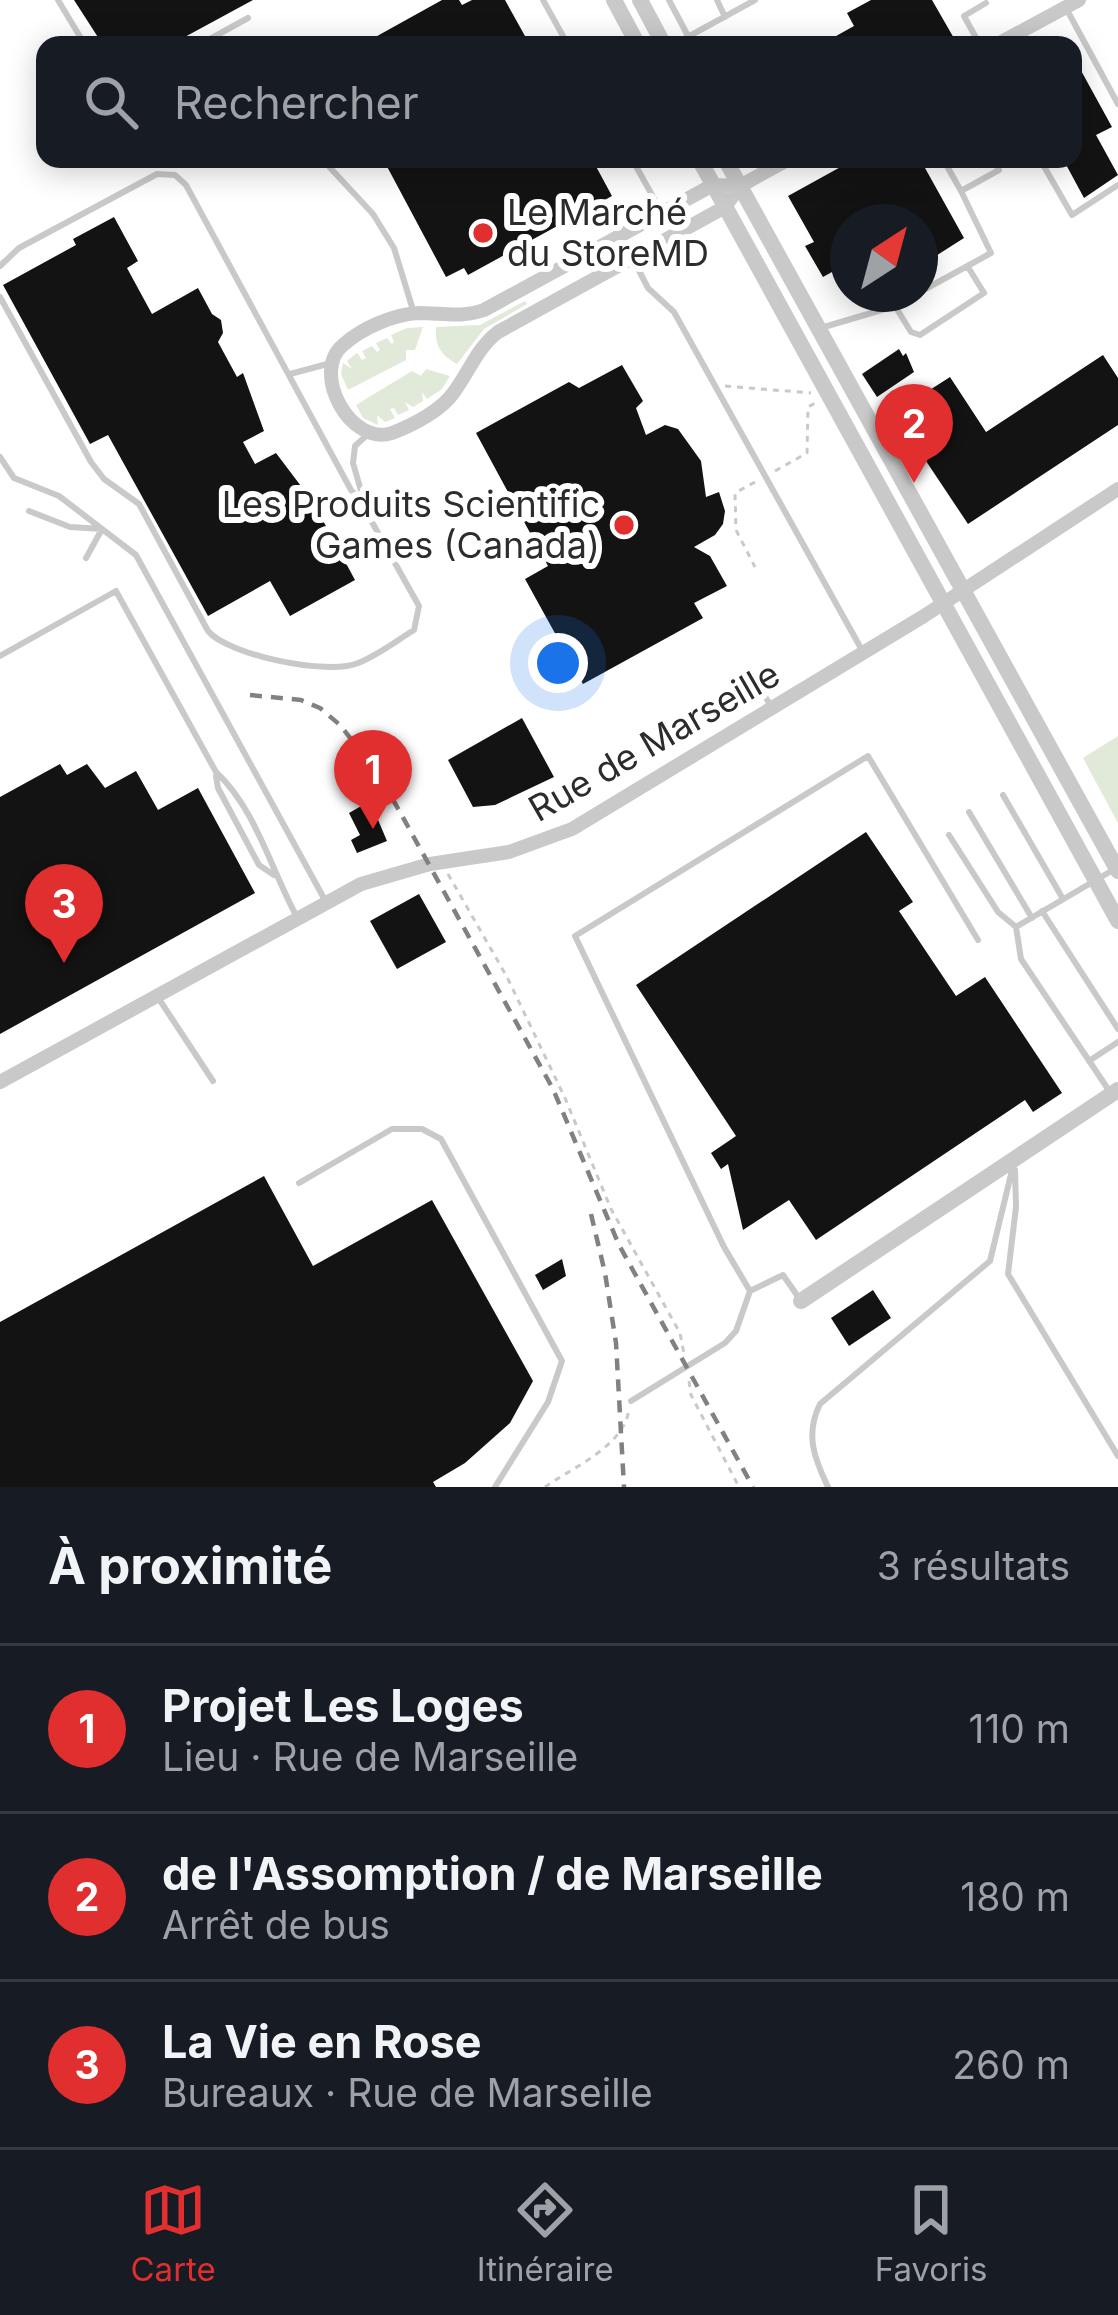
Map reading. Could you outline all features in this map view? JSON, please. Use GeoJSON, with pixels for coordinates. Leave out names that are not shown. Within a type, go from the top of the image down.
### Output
{"type":"FeatureCollection","features":[{"type":"Feature","properties":{"kind":"street"},"geometry":{"type":"LineString","coordinates":[[614,0],[633,36]]}},
{"type":"Feature","properties":{"kind":"street"},"geometry":{"type":"LineString","coordinates":[[640,0],[662,36]]}},
{"type":"Feature","properties":{"kind":"street"},"geometry":{"type":"LineString","coordinates":[[1013,36],[1072,4]]}},
{"type":"Feature","properties":{"kind":"street"},"geometry":{"type":"LineString","coordinates":[[704,168],[1118,921]]}},
{"type":"Feature","properties":{"kind":"street"},"geometry":{"type":"LineString","coordinates":[[730,168],[1117,870]]}},
{"type":"Feature","properties":{"kind":"street"},"geometry":{"type":"LineString","coordinates":[[740,186],[713,184],[484,310],[467,316],[395,316],[338,350],[331,363],[332,385],[353,422],[369,434],[395,432],[440,407],[491,337],[725,207],[740,186],[772,168]]}},
{"type":"Feature","properties":{"kind":"street","name":"Rue de Marseille"},"geometry":{"type":"LineString","coordinates":[[0,1082],[326,902],[383,877],[509,851],[572,829],[864,654],[1118,489]]}},
{"type":"Feature","properties":{"kind":"street"},"geometry":{"type":"LineString","coordinates":[[801,1301],[1115,1092]]}},
{"type":"Feature","properties":{"kind":"lane"},"geometry":{"type":"LineString","coordinates":[[58,0],[80,36]]}},
{"type":"Feature","properties":{"kind":"lane"},"geometry":{"type":"LineString","coordinates":[[543,0],[563,36]]}},
{"type":"Feature","properties":{"kind":"lane"},"geometry":{"type":"LineString","coordinates":[[669,0],[688,36],[755,0]]}},
{"type":"Feature","properties":{"kind":"lane"},"geometry":{"type":"LineString","coordinates":[[717,0],[725,16]]}},
{"type":"Feature","properties":{"kind":"lane"},"geometry":{"type":"LineString","coordinates":[[975,36],[964,16],[986,2]]}},
{"type":"Feature","properties":{"kind":"lane"},"geometry":{"type":"LineString","coordinates":[[1072,4],[1118,104]]}},
{"type":"Feature","properties":{"kind":"lane"},"geometry":{"type":"LineString","coordinates":[[215,36],[248,18]]}},
{"type":"Feature","properties":{"kind":"lane"},"geometry":{"type":"LineString","coordinates":[[330,168],[373,214],[394,248],[414,314]]}},
{"type":"Feature","properties":{"kind":"lane"},"geometry":{"type":"LineString","coordinates":[[637,168],[662,213]]}},
{"type":"Feature","properties":{"kind":"lane"},"geometry":{"type":"LineString","coordinates":[[938,282],[991,253],[948,168]]}},
{"type":"Feature","properties":{"kind":"lane"},"geometry":{"type":"LineString","coordinates":[[961,191],[998,168]]}},
{"type":"Feature","properties":{"kind":"lane"},"geometry":{"type":"LineString","coordinates":[[1044,168],[1072,215],[1118,185]]}},
{"type":"Feature","properties":{"kind":"lane"},"geometry":{"type":"LineString","coordinates":[[0,266],[19,248],[158,174],[176,175],[186,185],[418,606],[415,630],[350,666],[309,665],[225,646],[208,631],[139,504],[104,479],[91,462],[0,297]]}},
{"type":"Feature","properties":{"kind":"lane"},"geometry":{"type":"LineString","coordinates":[[632,258],[648,288],[674,312],[864,654]]}},
{"type":"Feature","properties":{"kind":"lane"},"geometry":{"type":"LineString","coordinates":[[899,312],[911,332],[920,335],[983,293],[968,266]]}},
{"type":"Feature","properties":{"kind":"lane"},"geometry":{"type":"LineString","coordinates":[[819,329],[875,312]]}},
{"type":"Feature","properties":{"kind":"lane"},"geometry":{"type":"LineString","coordinates":[[290,374],[331,363]]}},
{"type":"Feature","properties":{"kind":"lane"},"geometry":{"type":"LineString","coordinates":[[362,502],[352,454],[369,434]]}},
{"type":"Feature","properties":{"kind":"lane"},"geometry":{"type":"LineString","coordinates":[[0,457],[14,478],[58,496],[136,555],[326,902]]}},
{"type":"Feature","properties":{"kind":"lane"},"geometry":{"type":"LineString","coordinates":[[337,516],[362,502]]}},
{"type":"Feature","properties":{"kind":"lane"},"geometry":{"type":"LineString","coordinates":[[29,511],[70,527],[101,529]]}},
{"type":"Feature","properties":{"kind":"lane"},"geometry":{"type":"LineString","coordinates":[[86,558],[101,529]]}},
{"type":"Feature","properties":{"kind":"lane"},"geometry":{"type":"LineString","coordinates":[[0,656],[116,591],[216,772],[218,788],[260,865],[274,875],[297,918]]}},
{"type":"Feature","properties":{"kind":"lane"},"geometry":{"type":"LineString","coordinates":[[749,671],[773,709]]}},
{"type":"Feature","properties":{"kind":"lane"},"geometry":{"type":"LineString","coordinates":[[750,1291],[724,1247],[575,935],[868,756],[978,940]]}},
{"type":"Feature","properties":{"kind":"lane"},"geometry":{"type":"LineString","coordinates":[[1003,795],[1063,899]]}},
{"type":"Feature","properties":{"kind":"lane"},"geometry":{"type":"LineString","coordinates":[[969,812],[1031,918]]}},
{"type":"Feature","properties":{"kind":"lane"},"geometry":{"type":"LineString","coordinates":[[949,835],[998,912],[1016,927],[1021,959],[1115,1092]]}},
{"type":"Feature","properties":{"kind":"lane"},"geometry":{"type":"LineString","coordinates":[[1016,927],[1117,870]]}},
{"type":"Feature","properties":{"kind":"lane"},"geometry":{"type":"LineString","coordinates":[[1042,911],[1118,1029]]}},
{"type":"Feature","properties":{"kind":"lane"},"geometry":{"type":"LineString","coordinates":[[157,996],[213,1081]]}},
{"type":"Feature","properties":{"kind":"lane"},"geometry":{"type":"LineString","coordinates":[[1089,1061],[1118,1042]]}},
{"type":"Feature","properties":{"kind":"lane"},"geometry":{"type":"LineString","coordinates":[[299,1183],[392,1129],[422,1129],[441,1138],[562,1361],[548,1402],[495,1487]]}},
{"type":"Feature","properties":{"kind":"lane"},"geometry":{"type":"LineString","coordinates":[[1015,1160],[1016,1207],[1008,1274],[1118,1456]]}},
{"type":"Feature","properties":{"kind":"lane"},"geometry":{"type":"LineString","coordinates":[[828,1487],[812,1451],[811,1430],[820,1403],[990,1261],[1015,1160]]}},
{"type":"Feature","properties":{"kind":"lane"},"geometry":{"type":"LineString","coordinates":[[631,1402],[725,1343],[736,1331],[750,1291],[783,1275],[801,1301]]}},
{"type":"Feature","properties":{"kind":"path"},"geometry":{"type":"LineString","coordinates":[[725,386],[813,393]]}},
{"type":"Feature","properties":{"kind":"path"},"geometry":{"type":"LineString","coordinates":[[773,472],[807,454],[808,407],[819,401]]}},
{"type":"Feature","properties":{"kind":"path"},"geometry":{"type":"LineString","coordinates":[[755,567],[736,530],[735,493],[756,482]]}},
{"type":"Feature","properties":{"kind":"path"},"geometry":{"type":"LineString","coordinates":[[440,862],[507,976],[611,1209],[680,1333],[691,1395],[740,1487]]}},
{"type":"Feature","properties":{"kind":"path"},"geometry":{"type":"LineString","coordinates":[[545,1487],[588,1460],[626,1426],[631,1402]]}},
{"type":"Feature","properties":{"kind":"green space"},"geometry":{"type":"Polygon","coordinates":[[[527,304],[484,329],[457,364],[440,350],[436,327],[480,325],[527,304]]]}},
{"type":"Feature","properties":{"kind":"green space"},"geometry":{"type":"Polygon","coordinates":[[[423,327],[415,350],[406,350],[406,360],[348,390],[341,374],[343,363],[352,369],[347,361],[357,353],[362,360],[366,358],[362,351],[372,346],[380,350],[376,343],[387,338],[392,344],[391,335],[423,327]]]}},
{"type":"Feature","properties":{"kind":"green space"},"geometry":{"type":"Polygon","coordinates":[[[426,369],[450,376],[442,389],[427,399],[422,392],[423,401],[413,407],[405,402],[409,410],[398,415],[390,409],[395,418],[385,422],[377,415],[378,425],[363,418],[356,405],[412,371],[421,376],[426,369]]]}},
{"type":"Feature","properties":{"kind":"green space"},"geometry":{"type":"Polygon","coordinates":[[[1118,736],[1118,823],[1083,758],[1118,736]]]}},
{"type":"Feature","properties":{"kind":"building"},"geometry":{"type":"Polygon","coordinates":[[[74,0],[253,0],[187,36],[97,36],[74,0]]]}},
{"type":"Feature","properties":{"kind":"building"},"geometry":{"type":"Polygon","coordinates":[[[442,0],[459,0],[462,5],[472,0],[505,0],[525,36],[377,36],[442,0]]]}},
{"type":"Feature","properties":{"kind":"building"},"geometry":{"type":"Polygon","coordinates":[[[871,0],[932,0],[953,36],[836,36],[854,26],[847,13],[871,0]]]}},
{"type":"Feature","properties":{"kind":"building"},"geometry":{"type":"Polygon","coordinates":[[[1082,72],[1112,127],[1096,135],[1118,175],[1084,198],[1068,168],[1082,168],[1082,72]]]}},
{"type":"Feature","properties":{"kind":"building","name":"Le Marché du StoreMD"},"geometry":{"type":"Polygon","coordinates":[[[388,168],[597,168],[612,196],[468,275],[464,268],[446,277],[388,168]]]}},
{"type":"Feature","properties":{"kind":"building"},"geometry":{"type":"Polygon","coordinates":[[[839,168],[925,168],[964,238],[938,255],[938,204],[830,204],[830,273],[823,277],[805,246],[814,242],[788,196],[839,168]]]}},
{"type":"Feature","properties":{"kind":"building"},"geometry":{"type":"Polygon","coordinates":[[[114,217],[138,261],[127,268],[152,314],[198,288],[212,314],[221,320],[223,333],[218,342],[237,377],[243,373],[264,431],[243,442],[255,464],[276,453],[313,502],[355,580],[290,616],[270,581],[208,616],[108,435],[90,444],[3,285],[76,245],[73,239],[114,217]]]}},
{"type":"Feature","properties":{"kind":"building"},"geometry":{"type":"Polygon","coordinates":[[[899,349],[903,356],[906,353],[914,372],[877,397],[862,374],[899,349]]]}},
{"type":"Feature","properties":{"kind":"building"},"geometry":{"type":"Polygon","coordinates":[[[1103,355],[1118,378],[1118,425],[968,524],[894,413],[950,377],[986,432],[1103,355]]]}},
{"type":"Feature","properties":{"kind":"building","name":"Les Produits Scientific Games (Canada)"},"geometry":{"type":"Polygon","coordinates":[[[622,365],[643,401],[636,408],[646,435],[665,425],[678,429],[701,461],[706,497],[719,492],[723,524],[715,535],[694,547],[710,556],[727,586],[694,603],[703,618],[583,684],[525,579],[548,566],[476,433],[569,382],[579,388],[622,365]]]}},
{"type":"Feature","properties":{"kind":"building"},"geometry":{"type":"Polygon","coordinates":[[[522,718],[554,777],[495,805],[473,807],[448,760],[522,718]]]}},
{"type":"Feature","properties":{"kind":"building"},"geometry":{"type":"Polygon","coordinates":[[[60,764],[67,775],[87,764],[105,788],[136,771],[158,810],[198,788],[255,893],[0,1034],[0,797],[60,764]]]}},
{"type":"Feature","properties":{"kind":"building"},"geometry":{"type":"Polygon","coordinates":[[[370,801],[387,841],[357,853],[351,840],[360,835],[349,813],[370,801]]]}},
{"type":"Feature","properties":{"kind":"building"},"geometry":{"type":"Polygon","coordinates":[[[866,832],[913,902],[899,911],[956,996],[985,977],[1062,1093],[1033,1112],[1025,1100],[816,1240],[789,1200],[743,1230],[728,1164],[721,1169],[711,1153],[736,1136],[636,985],[866,832]]]}},
{"type":"Feature","properties":{"kind":"building"},"geometry":{"type":"Polygon","coordinates":[[[419,894],[446,942],[397,969],[370,921],[419,894]]]}},
{"type":"Feature","properties":{"kind":"building"},"geometry":{"type":"Polygon","coordinates":[[[264,1176],[313,1266],[432,1200],[533,1381],[510,1423],[465,1463],[433,1482],[436,1487],[0,1487],[0,1322],[264,1176]]]}},
{"type":"Feature","properties":{"kind":"building"},"geometry":{"type":"Polygon","coordinates":[[[562,1259],[566,1276],[543,1290],[535,1275],[562,1259]]]}},
{"type":"Feature","properties":{"kind":"building"},"geometry":{"type":"Polygon","coordinates":[[[873,1290],[891,1318],[849,1346],[831,1318],[873,1290]]]}},
{"type":"Feature","properties":{"kind":"railway"},"geometry":{"type":"LineString","coordinates":[[250,695],[301,700],[320,708],[340,725],[380,776],[553,1089],[619,1245],[753,1487]]}},
{"type":"Feature","properties":{"kind":"railway"},"geometry":{"type":"LineString","coordinates":[[591,1214],[616,1343],[624,1487]]}},
{"type":"Feature","properties":{"kind":"place","name":"Le Marché du StoreMD"},"geometry":{"type":"Point","coordinates":[483,233]}},
{"type":"Feature","properties":{"kind":"place","name":"de l'Assomption / de Marseille"},"geometry":{"type":"Point","coordinates":[914,483]}},
{"type":"Feature","properties":{"kind":"place","name":"Les Produits Scientific Games (Canada)"},"geometry":{"type":"Point","coordinates":[624,525]}},
{"type":"Feature","properties":{"kind":"place","name":"Projet Les Loges"},"geometry":{"type":"Point","coordinates":[373,829]}},
{"type":"Feature","properties":{"kind":"place","name":"La Vie en Rose"},"geometry":{"type":"Point","coordinates":[64,963]}}]}
